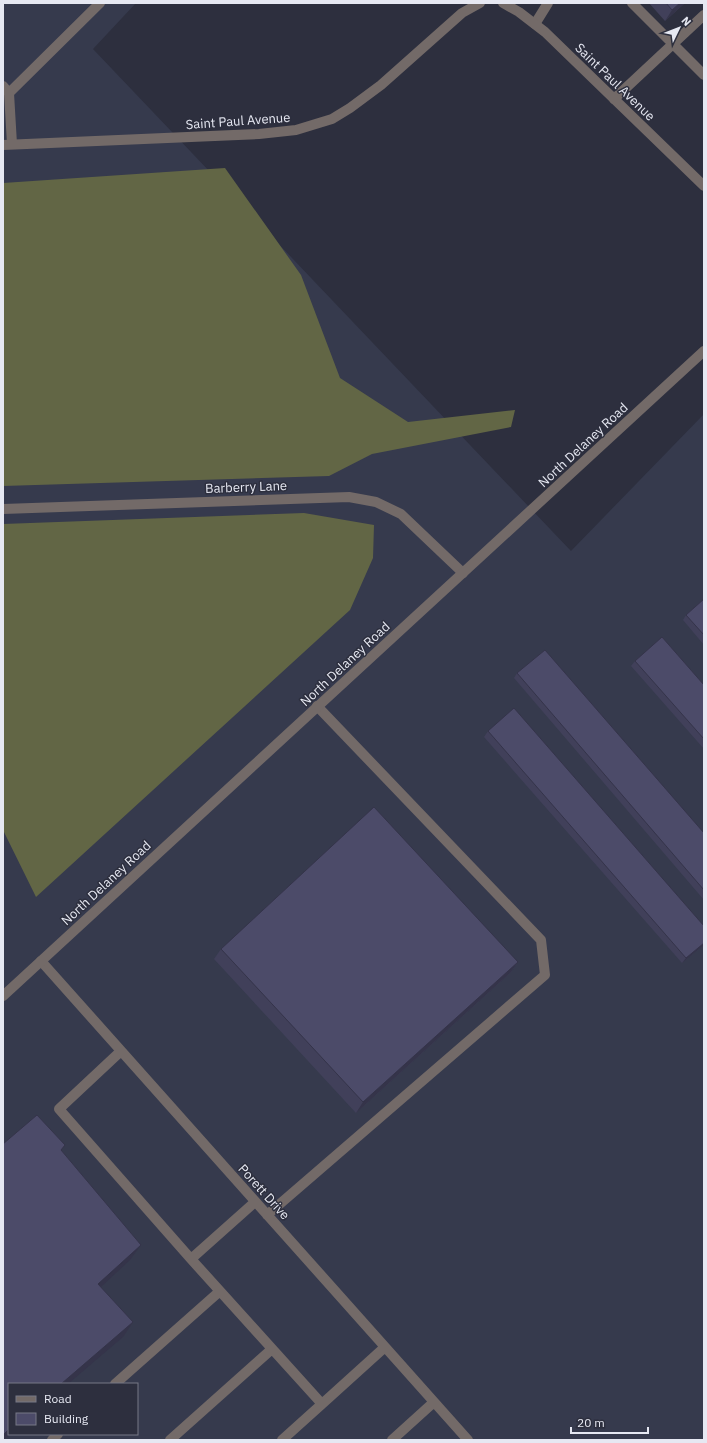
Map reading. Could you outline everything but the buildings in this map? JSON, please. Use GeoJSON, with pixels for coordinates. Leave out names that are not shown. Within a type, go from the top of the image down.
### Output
{"type":"FeatureCollection","features":[{"type":"Feature","properties":{"kind":"street"},"geometry":{"type":"LineString","coordinates":[[7,145],[6,89],[100,3]]}},
{"type":"Feature","properties":{"kind":"street","name":"Saint Paul Avenue"},"geometry":{"type":"LineString","coordinates":[[7,145],[259,134],[296,130],[332,119],[350,108],[381,85],[462,12],[480,3]]}},
{"type":"Feature","properties":{"kind":"street","name":"Saint Paul Avenue"},"geometry":{"type":"LineString","coordinates":[[503,3],[519,12],[534,24],[704,186]]}},
{"type":"Feature","properties":{"kind":"street"},"geometry":{"type":"LineString","coordinates":[[534,24],[548,3]]}},
{"type":"Feature","properties":{"kind":"street"},"geometry":{"type":"LineString","coordinates":[[632,3],[704,75]]}},
{"type":"Feature","properties":{"kind":"street"},"geometry":{"type":"LineString","coordinates":[[614,99],[704,15]]}},
{"type":"Feature","properties":{"kind":"street","name":"North Delaney Road"},"geometry":{"type":"LineString","coordinates":[[3,996],[704,351]]}},
{"type":"Feature","properties":{"kind":"street","name":"Barberry Lane"},"geometry":{"type":"LineString","coordinates":[[3,509],[349,497],[376,502],[401,514],[462,573]]}},
{"type":"Feature","properties":{"kind":"street"},"geometry":{"type":"LineString","coordinates":[[267,1215],[545,975],[541,940],[317,706]]}},
{"type":"Feature","properties":{"kind":"street","name":"Porett Drive"},"geometry":{"type":"LineString","coordinates":[[41,961],[468,1440]]}},
{"type":"Feature","properties":{"kind":"street"},"geometry":{"type":"LineString","coordinates":[[121,1051],[59,1109],[191,1259],[322,1404]]}},
{"type":"Feature","properties":{"kind":"street"},"geometry":{"type":"LineString","coordinates":[[191,1259],[255,1202]]}},
{"type":"Feature","properties":{"kind":"street"},"geometry":{"type":"LineString","coordinates":[[116,1383],[220,1291]]}},
{"type":"Feature","properties":{"kind":"street"},"geometry":{"type":"LineString","coordinates":[[282,1440],[385,1347]]}},
{"type":"Feature","properties":{"kind":"street"},"geometry":{"type":"LineString","coordinates":[[170,1440],[272,1349]]}},
{"type":"Feature","properties":{"kind":"street"},"geometry":{"type":"LineString","coordinates":[[392,1440],[434,1402]]}},
{"type":"Feature","properties":{"kind":"shaded area"},"geometry":{"type":"Polygon","coordinates":[[[3,3],[136,3],[93,49],[571,551],[704,414],[704,1440],[3,1440],[3,3]]]}},
{"type":"Feature","properties":{"kind":"green space"},"geometry":{"type":"Polygon","coordinates":[[[225,168],[301,275],[340,378],[408,422],[515,410],[511,427],[372,454],[329,476],[3,486],[3,183],[225,168]]]}},
{"type":"Feature","properties":{"kind":"green space"},"geometry":{"type":"Polygon","coordinates":[[[304,513],[374,525],[373,558],[350,610],[36,897],[3,830],[3,524],[304,513]]]}}]}
